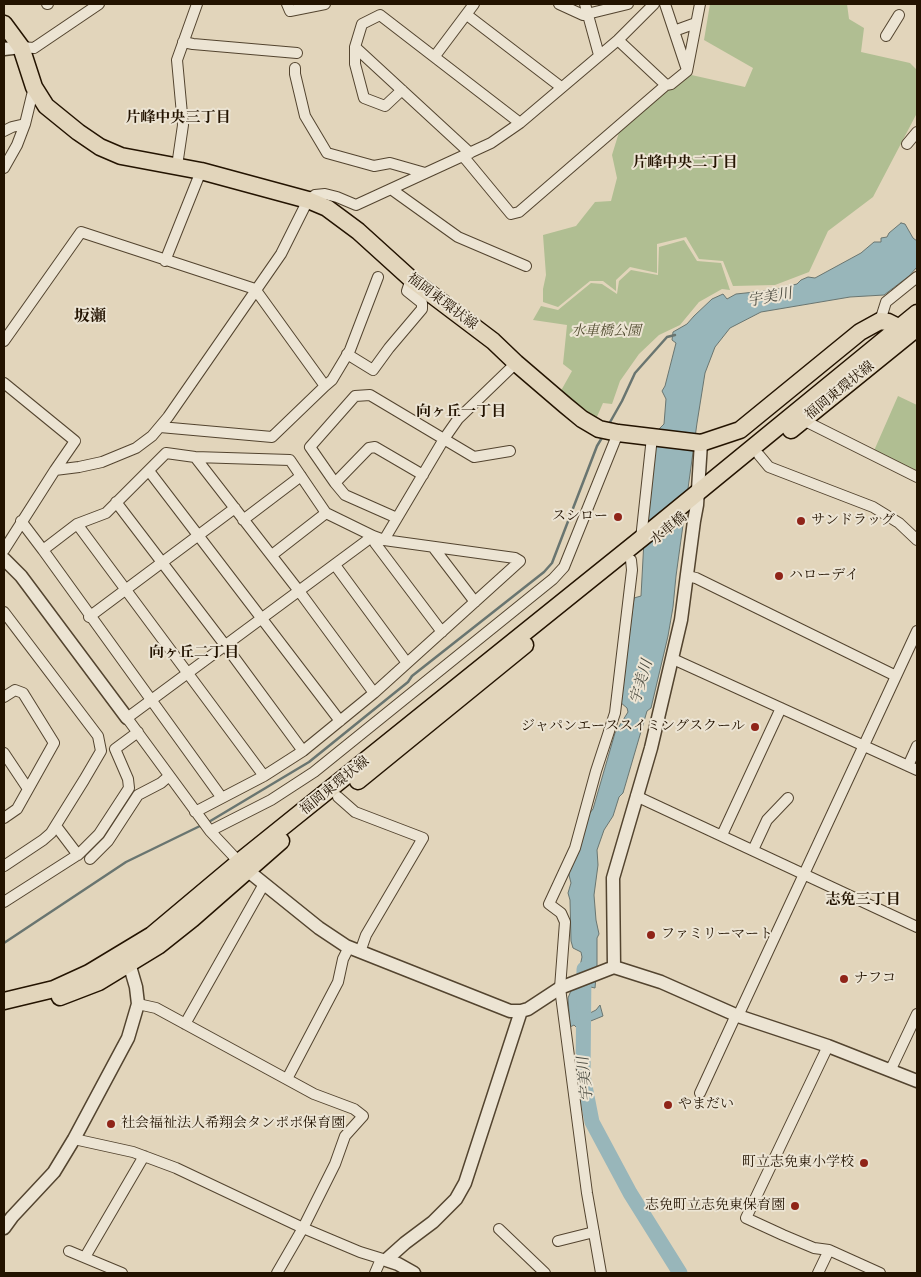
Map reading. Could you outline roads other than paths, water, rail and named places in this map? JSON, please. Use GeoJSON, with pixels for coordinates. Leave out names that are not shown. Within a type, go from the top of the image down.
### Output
{"type":"FeatureCollection","features":[{"type":"Feature","properties":{"kind":"main road","name":"福岡東環状線"},"geometry":{"type":"LineString","coordinates":[[4,24],[20,46],[34,87],[46,106],[100,147],[121,156],[201,171],[308,200],[327,208],[358,232],[411,279],[493,341],[582,419],[610,431],[698,443],[740,430],[860,332],[880,321]]}},
{"type":"Feature","properties":{"kind":"main road","name":"福岡東環状線"},"geometry":{"type":"LineString","coordinates":[[697,499],[760,455],[912,329],[917,313]]}},
{"type":"Feature","properties":{"kind":"main road"},"geometry":{"type":"LineString","coordinates":[[880,321],[912,329]]}},
{"type":"Feature","properties":{"kind":"main road","name":"福岡東環状線"},"geometry":{"type":"LineString","coordinates":[[697,499],[912,329]]}},
{"type":"Feature","properties":{"kind":"main road","name":"水車橋"},"geometry":{"type":"LineString","coordinates":[[640,546],[697,499]]}},
{"type":"Feature","properties":{"kind":"main road","name":"福岡東環状線"},"geometry":{"type":"LineString","coordinates":[[243,867],[282,841],[383,762],[640,546]]}},
{"type":"Feature","properties":{"kind":"main road","name":"福岡東環状線"},"geometry":{"type":"LineString","coordinates":[[4,1001],[54,989],[158,946],[243,867],[640,546]]}},
{"type":"Feature","properties":{"kind":"main road","name":"福岡東環状線"},"geometry":{"type":"LineString","coordinates":[[4,1010],[60,997],[99,982],[124,959]]}},
{"type":"Feature","properties":{"kind":"street"},"geometry":{"type":"LineString","coordinates":[[4,49],[20,46],[34,48],[99,4]]}},
{"type":"Feature","properties":{"kind":"street"},"geometry":{"type":"LineString","coordinates":[[177,166],[183,125],[177,60],[196,4]]}},
{"type":"Feature","properties":{"kind":"street"},"geometry":{"type":"LineString","coordinates":[[287,4],[290,11],[325,4]]}},
{"type":"Feature","properties":{"kind":"street"},"geometry":{"type":"LineString","coordinates":[[435,56],[474,4]]}},
{"type":"Feature","properties":{"kind":"street"},"geometry":{"type":"LineString","coordinates":[[559,4],[583,15],[586,9]]}},
{"type":"Feature","properties":{"kind":"street"},"geometry":{"type":"LineString","coordinates":[[586,9],[628,4]]}},
{"type":"Feature","properties":{"kind":"street"},"geometry":{"type":"LineString","coordinates":[[54,470],[79,468],[102,462],[136,448],[152,436],[281,254],[308,200],[315,195],[325,194],[356,205],[491,143],[520,122],[618,40],[654,4]]}},
{"type":"Feature","properties":{"kind":"street"},"geometry":{"type":"LineString","coordinates":[[665,4],[687,71]]}},
{"type":"Feature","properties":{"kind":"street"},"geometry":{"type":"LineString","coordinates":[[355,48],[402,90],[466,154],[511,214],[519,212],[666,85],[671,84],[687,71],[700,4]]}},
{"type":"Feature","properties":{"kind":"street"},"geometry":{"type":"LineString","coordinates":[[586,9],[599,56]]}},
{"type":"Feature","properties":{"kind":"street"},"geometry":{"type":"LineString","coordinates":[[402,90],[385,106],[364,98],[355,64],[355,48],[362,24],[380,15],[520,122]]}},
{"type":"Feature","properties":{"kind":"street"},"geometry":{"type":"LineString","coordinates":[[467,15],[561,88]]}},
{"type":"Feature","properties":{"kind":"street"},"geometry":{"type":"LineString","coordinates":[[886,36],[899,15]]}},
{"type":"Feature","properties":{"kind":"street"},"geometry":{"type":"LineString","coordinates":[[674,31],[696,23]]}},
{"type":"Feature","properties":{"kind":"street"},"geometry":{"type":"LineString","coordinates":[[618,40],[666,85]]}},
{"type":"Feature","properties":{"kind":"street"},"geometry":{"type":"LineString","coordinates":[[183,42],[297,53]]}},
{"type":"Feature","properties":{"kind":"street"},"geometry":{"type":"LineString","coordinates":[[296,68],[295,74],[305,116],[327,153],[374,166],[390,163],[425,173]]}},
{"type":"Feature","properties":{"kind":"street"},"geometry":{"type":"LineString","coordinates":[[4,168],[17,145],[25,124],[34,87]]}},
{"type":"Feature","properties":{"kind":"street"},"geometry":{"type":"LineString","coordinates":[[4,131],[25,124]]}},
{"type":"Feature","properties":{"kind":"street"},"geometry":{"type":"LineString","coordinates":[[907,144],[917,132]]}},
{"type":"Feature","properties":{"kind":"street"},"geometry":{"type":"LineString","coordinates":[[165,261],[201,171]]}},
{"type":"Feature","properties":{"kind":"street"},"geometry":{"type":"LineString","coordinates":[[391,189],[458,237],[526,266]]}},
{"type":"Feature","properties":{"kind":"street"},"geometry":{"type":"LineString","coordinates":[[4,341],[80,232],[255,289],[325,386]]}},
{"type":"Feature","properties":{"kind":"street"},"geometry":{"type":"LineString","coordinates":[[160,427],[272,437],[332,380],[347,354],[378,277]]}},
{"type":"Feature","properties":{"kind":"street"},"geometry":{"type":"LineString","coordinates":[[880,321],[886,302],[917,277]]}},
{"type":"Feature","properties":{"kind":"street"},"geometry":{"type":"LineString","coordinates":[[347,354],[373,370],[389,348],[422,310],[422,304],[407,290],[411,279]]}},
{"type":"Feature","properties":{"kind":"street"},"geometry":{"type":"LineString","coordinates":[[384,540],[444,439],[458,419],[516,363]]}},
{"type":"Feature","properties":{"kind":"street"},"geometry":{"type":"LineString","coordinates":[[4,383],[75,441],[54,470],[4,550]]}},
{"type":"Feature","properties":{"kind":"street"},"geometry":{"type":"LineString","coordinates":[[397,518],[345,495],[310,447],[355,396],[370,395],[474,456],[510,451]]}},
{"type":"Feature","properties":{"kind":"street"},"geometry":{"type":"LineString","coordinates":[[805,419],[809,424],[917,477]]}},
{"type":"Feature","properties":{"kind":"street"},"geometry":{"type":"LineString","coordinates":[[210,831],[271,800],[314,772],[553,579],[564,567],[610,431]]}},
{"type":"Feature","properties":{"kind":"street"},"geometry":{"type":"LineString","coordinates":[[601,1273],[562,987],[565,922],[562,913],[549,904],[575,848],[596,771],[615,714],[632,570],[640,546],[654,437]]}},
{"type":"Feature","properties":{"kind":"street"},"geometry":{"type":"LineString","coordinates":[[612,968],[613,878],[650,748],[681,620],[697,499],[698,443]]}},
{"type":"Feature","properties":{"kind":"street"},"geometry":{"type":"LineString","coordinates":[[335,483],[369,448],[375,447],[422,475]]}},
{"type":"Feature","properties":{"kind":"street"},"geometry":{"type":"LineString","coordinates":[[42,550],[77,524],[106,513],[166,453],[195,457],[290,460],[326,513],[373,536],[384,540],[515,558],[520,561],[374,693],[303,751],[264,776],[195,812]]}},
{"type":"Feature","properties":{"kind":"street"},"geometry":{"type":"LineString","coordinates":[[760,455],[769,467],[873,507],[899,523],[917,540]]}},
{"type":"Feature","properties":{"kind":"street"},"geometry":{"type":"LineString","coordinates":[[195,457],[272,555],[374,693]]}},
{"type":"Feature","properties":{"kind":"street"},"geometry":{"type":"LineString","coordinates":[[149,471],[340,721]]}},
{"type":"Feature","properties":{"kind":"street"},"geometry":{"type":"LineString","coordinates":[[243,520],[301,476]]}},
{"type":"Feature","properties":{"kind":"street"},"geometry":{"type":"LineString","coordinates":[[116,502],[303,751]]}},
{"type":"Feature","properties":{"kind":"street"},"geometry":{"type":"LineString","coordinates":[[89,617],[235,508]]}},
{"type":"Feature","properties":{"kind":"street"},"geometry":{"type":"LineString","coordinates":[[272,555],[326,513]]}},
{"type":"Feature","properties":{"kind":"street"},"geometry":{"type":"LineString","coordinates":[[21,521],[222,798]]}},
{"type":"Feature","properties":{"kind":"street"},"geometry":{"type":"LineString","coordinates":[[77,524],[264,776]]}},
{"type":"Feature","properties":{"kind":"street"},"geometry":{"type":"LineString","coordinates":[[127,718],[373,536]]}},
{"type":"Feature","properties":{"kind":"street"},"geometry":{"type":"LineString","coordinates":[[373,536],[375,543],[442,632]]}},
{"type":"Feature","properties":{"kind":"street"},"geometry":{"type":"LineString","coordinates":[[433,547],[475,602]]}},
{"type":"Feature","properties":{"kind":"street"},"geometry":{"type":"LineString","coordinates":[[4,559],[21,576],[210,831],[243,867],[319,928],[354,950],[510,1011],[528,1009],[562,987],[612,968],[661,982],[737,1015],[891,1069],[917,1081]]}},
{"type":"Feature","properties":{"kind":"street"},"geometry":{"type":"LineString","coordinates":[[335,565],[407,664]]}},
{"type":"Feature","properties":{"kind":"street"},"geometry":{"type":"LineString","coordinates":[[687,576],[696,578],[896,676]]}},
{"type":"Feature","properties":{"kind":"street"},"geometry":{"type":"LineString","coordinates":[[4,612],[98,736],[101,750],[56,826],[43,840],[4,866]]}},
{"type":"Feature","properties":{"kind":"street"},"geometry":{"type":"LineString","coordinates":[[700,1093],[917,631]]}},
{"type":"Feature","properties":{"kind":"street"},"geometry":{"type":"LineString","coordinates":[[673,659],[913,768],[917,746]]}},
{"type":"Feature","properties":{"kind":"street"},"geometry":{"type":"LineString","coordinates":[[4,697],[15,690],[24,693],[54,743],[17,809],[4,818]]}},
{"type":"Feature","properties":{"kind":"street"},"geometry":{"type":"LineString","coordinates":[[722,835],[781,708]]}},
{"type":"Feature","properties":{"kind":"street"},"geometry":{"type":"LineString","coordinates":[[4,902],[78,855],[99,834],[129,788],[128,779],[115,749],[138,732]]}},
{"type":"Feature","properties":{"kind":"street"},"geometry":{"type":"LineString","coordinates":[[4,752],[28,790]]}},
{"type":"Feature","properties":{"kind":"street"},"geometry":{"type":"LineString","coordinates":[[90,860],[108,841],[138,795],[170,776]]}},
{"type":"Feature","properties":{"kind":"street"},"geometry":{"type":"LineString","coordinates":[[636,796],[917,927]]}},
{"type":"Feature","properties":{"kind":"street"},"geometry":{"type":"LineString","coordinates":[[286,1079],[338,982],[343,958],[354,950],[366,935],[423,838],[355,812],[338,797]]}},
{"type":"Feature","properties":{"kind":"street"},"geometry":{"type":"LineString","coordinates":[[754,850],[767,820],[788,798]]}},
{"type":"Feature","properties":{"kind":"street"},"geometry":{"type":"LineString","coordinates":[[56,826],[78,855]]}},
{"type":"Feature","properties":{"kind":"street"},"geometry":{"type":"LineString","coordinates":[[185,1024],[264,884]]}},
{"type":"Feature","properties":{"kind":"street"},"geometry":{"type":"LineString","coordinates":[[4,1228],[54,1172],[74,1139],[128,1038],[138,1004],[136,987],[124,959]]}},
{"type":"Feature","properties":{"kind":"street"},"geometry":{"type":"LineString","coordinates":[[138,1004],[156,1008],[314,1094],[354,1109],[363,1116],[345,1136],[335,1164],[303,1228],[277,1273]]}},
{"type":"Feature","properties":{"kind":"street"},"geometry":{"type":"LineString","coordinates":[[376,1273],[384,1260],[446,1211],[456,1199],[465,1183],[521,1011]]}},
{"type":"Feature","properties":{"kind":"street"},"geometry":{"type":"LineString","coordinates":[[891,1069],[917,1014]]}},
{"type":"Feature","properties":{"kind":"street"},"geometry":{"type":"LineString","coordinates":[[828,1046],[746,1218],[814,1248],[829,1250],[880,1273]]}},
{"type":"Feature","properties":{"kind":"street"},"geometry":{"type":"LineString","coordinates":[[74,1139],[134,1152],[176,1168],[303,1228],[398,1264],[414,1273]]}},
{"type":"Feature","properties":{"kind":"street"},"geometry":{"type":"LineString","coordinates":[[85,1258],[144,1156]]}},
{"type":"Feature","properties":{"kind":"street"},"geometry":{"type":"LineString","coordinates":[[499,1229],[545,1273]]}},
{"type":"Feature","properties":{"kind":"street"},"geometry":{"type":"LineString","coordinates":[[558,1241],[594,1232]]}},
{"type":"Feature","properties":{"kind":"street"},"geometry":{"type":"LineString","coordinates":[[818,1273],[829,1250]]}},
{"type":"Feature","properties":{"kind":"street"},"geometry":{"type":"LineString","coordinates":[[69,1251],[122,1273]]}},
{"type":"Feature","properties":{"kind":"water"},"geometry":{"type":"Polygon","coordinates":[[[901,223],[905,224],[913,238],[917,241],[917,267],[909,276],[884,295],[850,297],[761,312],[730,328],[715,347],[705,373],[668,636],[651,708],[647,711],[623,793],[619,797],[613,816],[604,830],[597,850],[598,865],[594,895],[599,934],[597,938],[595,988],[586,986],[582,990],[582,1009],[588,1014],[596,1010],[600,1005],[603,1016],[576,1027],[574,1025],[570,1027],[568,998],[579,971],[582,957],[581,952],[573,948],[571,941],[570,900],[568,893],[571,883],[569,875],[570,866],[589,814],[593,809],[615,733],[628,712],[627,708],[620,702],[634,598],[641,596],[645,521],[659,429],[664,424],[666,399],[662,391],[676,343],[672,340],[673,332],[687,324],[712,299],[723,294],[727,299],[736,294],[774,290],[797,284],[808,277],[815,278],[861,253],[874,242],[881,242],[881,238],[887,237],[901,223]]]}},
{"type":"Feature","properties":{"kind":"waterway"},"geometry":{"type":"LineString","coordinates":[[609,424],[635,373],[667,337],[675,335]]}},
{"type":"Feature","properties":{"kind":"waterway"},"geometry":{"type":"LineString","coordinates":[[207,823],[309,762],[408,682],[412,676],[544,572],[552,563],[597,446],[603,436]]}},
{"type":"Feature","properties":{"kind":"waterway"},"geometry":{"type":"LineString","coordinates":[[4,943],[126,862],[202,825]]}},
{"type":"Feature","properties":{"kind":"waterway","name":"宇美川"},"geometry":{"type":"LineString","coordinates":[[584,969],[583,1076],[592,1122],[630,1193],[680,1273]]}},
{"type":"Feature","properties":{"kind":"place","name":"スシロー"},"geometry":{"type":"Point","coordinates":[618,517]}},
{"type":"Feature","properties":{"kind":"place","name":"サンドラッグ"},"geometry":{"type":"Point","coordinates":[801,521]}},
{"type":"Feature","properties":{"kind":"place","name":"ハローデイ"},"geometry":{"type":"Point","coordinates":[779,576]}},
{"type":"Feature","properties":{"kind":"place","name":"ジャパンエーススイミングスクール"},"geometry":{"type":"Point","coordinates":[755,727]}},
{"type":"Feature","properties":{"kind":"place","name":"ファミリーマート"},"geometry":{"type":"Point","coordinates":[651,935]}},
{"type":"Feature","properties":{"kind":"place","name":"ナフコ"},"geometry":{"type":"Point","coordinates":[844,979]}},
{"type":"Feature","properties":{"kind":"place","name":"やまだい"},"geometry":{"type":"Point","coordinates":[668,1105]}},
{"type":"Feature","properties":{"kind":"place","name":"社会福祉法人希翔会タンポポ保育園"},"geometry":{"type":"Point","coordinates":[111,1124]}},
{"type":"Feature","properties":{"kind":"place","name":"町立志免東小学校"},"geometry":{"type":"Point","coordinates":[864,1163]}},
{"type":"Feature","properties":{"kind":"place","name":"志免町立志免東保育園"},"geometry":{"type":"Point","coordinates":[795,1206]}},
{"type":"Feature","properties":{"kind":"district","name":"片峰中央三丁目"},"geometry":{"type":"Point","coordinates":[178,118]}},
{"type":"Feature","properties":{"kind":"district","name":"片峰中央二丁目"},"geometry":{"type":"Point","coordinates":[685,163]}},
{"type":"Feature","properties":{"kind":"district","name":"坂瀬"},"geometry":{"type":"Point","coordinates":[90,317]}},
{"type":"Feature","properties":{"kind":"district","name":"向ヶ丘一丁目"},"geometry":{"type":"Point","coordinates":[461,412]}},
{"type":"Feature","properties":{"kind":"district","name":"向ヶ丘二丁目"},"geometry":{"type":"Point","coordinates":[194,653]}},
{"type":"Feature","properties":{"kind":"district","name":"志免三丁目"},"geometry":{"type":"Point","coordinates":[863,900]}},
{"type":"Feature","properties":{"kind":"park label","name":"水車橋公園"},"geometry":{"type":"Point","coordinates":[606,332]}}]}
